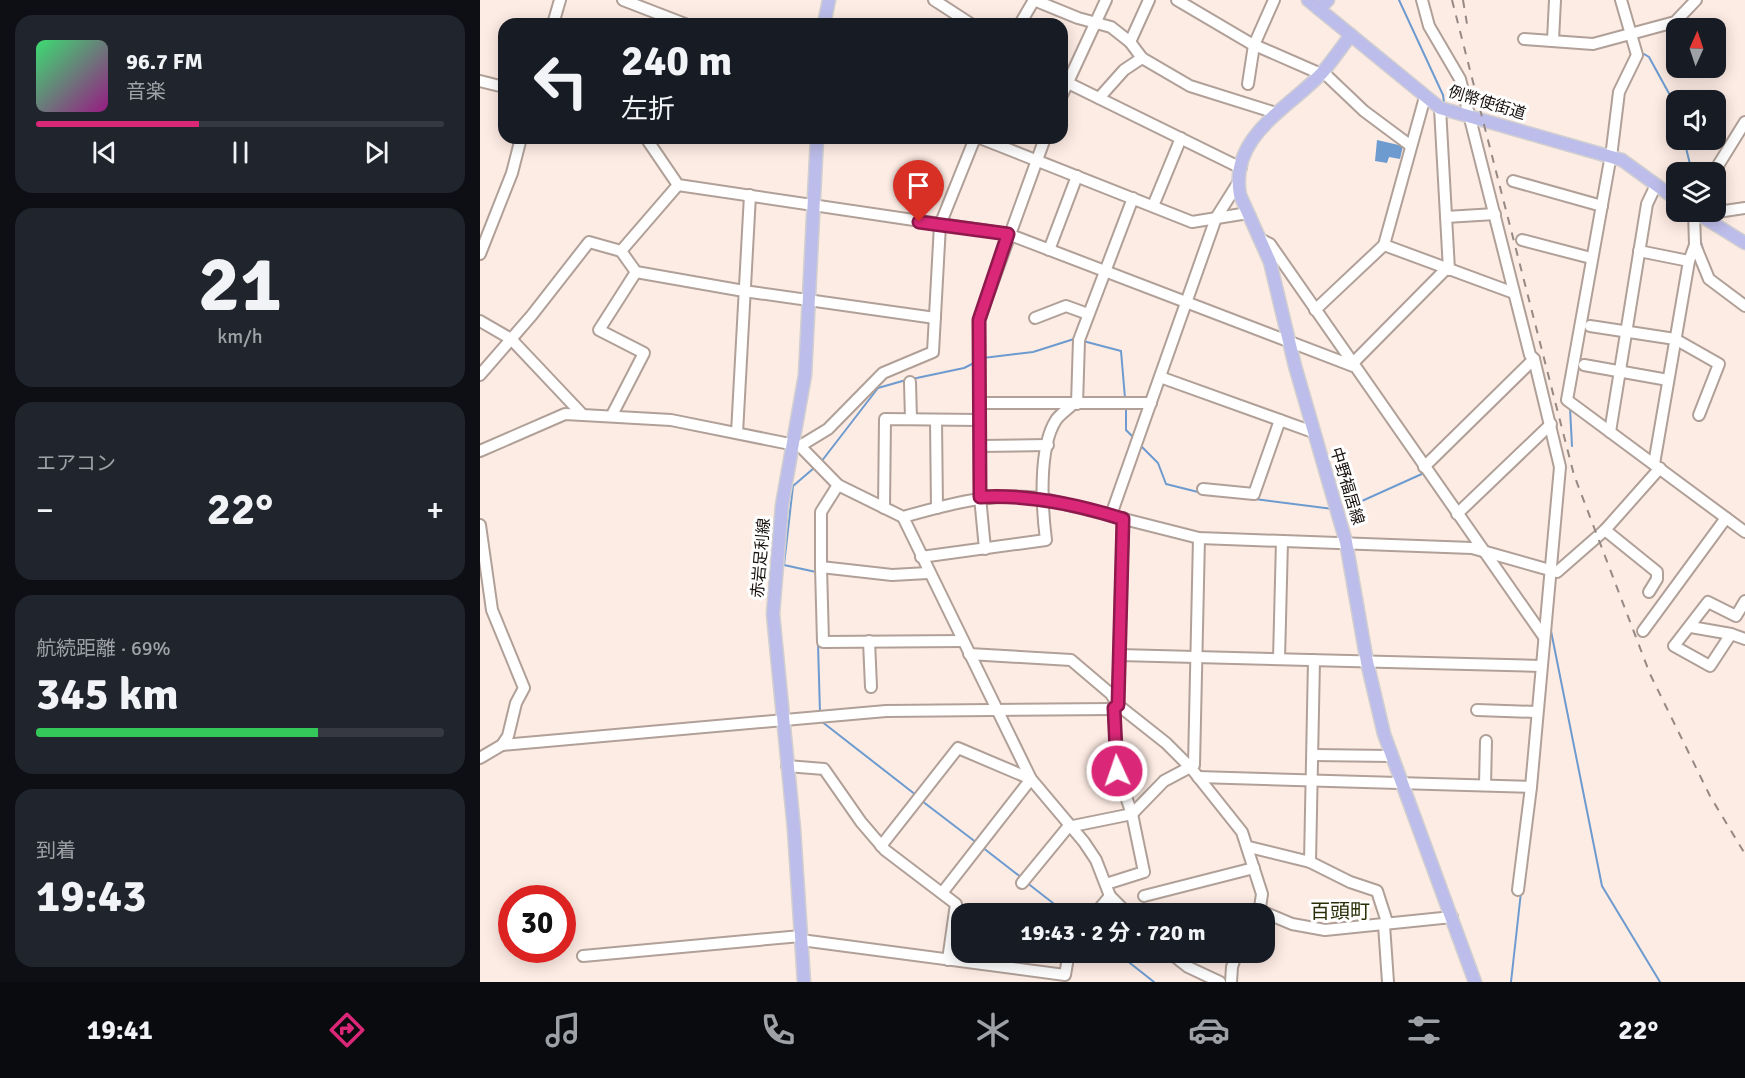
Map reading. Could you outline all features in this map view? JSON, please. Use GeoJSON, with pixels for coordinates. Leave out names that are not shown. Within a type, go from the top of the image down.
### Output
{"type":"FeatureCollection","features":[{"type":"Feature","properties":{"kind":"main road"},"geometry":{"type":"LineString","coordinates":[[825,18],[829,0]]}},
{"type":"Feature","properties":{"kind":"main road","name":"例幣使街道"},"geometry":{"type":"LineString","coordinates":[[1308,0],[1325,2],[1351,36],[1440,108],[1610,156],[1628,164],[1666,192]]}},
{"type":"Feature","properties":{"kind":"main road","name":"中野福居線"},"geometry":{"type":"LineString","coordinates":[[1351,36],[1322,73],[1253,136],[1238,183],[1248,213],[1270,262],[1288,342],[1346,542],[1367,662],[1391,756],[1475,982]]}},
{"type":"Feature","properties":{"kind":"main road","name":"赤岩足利線"},"geometry":{"type":"LineString","coordinates":[[804,982],[788,766],[773,614],[782,505],[795,445],[805,375],[817,144]]}},
{"type":"Feature","properties":{"kind":"main road"},"geometry":{"type":"LineString","coordinates":[[1713,222],[1745,243]]}},
{"type":"Feature","properties":{"kind":"street"},"geometry":{"type":"LineString","coordinates":[[555,18],[560,0]]}},
{"type":"Feature","properties":{"kind":"street"},"geometry":{"type":"LineString","coordinates":[[623,0],[670,18]]}},
{"type":"Feature","properties":{"kind":"street"},"geometry":{"type":"LineString","coordinates":[[934,0],[951,5],[965,18]]}},
{"type":"Feature","properties":{"kind":"street"},"geometry":{"type":"LineString","coordinates":[[1024,18],[1034,0],[1096,24],[1111,27],[1130,42],[1142,58],[1198,90],[1276,113]]}},
{"type":"Feature","properties":{"kind":"street"},"geometry":{"type":"LineString","coordinates":[[1068,75],[1096,24],[1106,0]]}},
{"type":"Feature","properties":{"kind":"street"},"geometry":{"type":"LineString","coordinates":[[1130,42],[1149,0]]}},
{"type":"Feature","properties":{"kind":"street"},"geometry":{"type":"LineString","coordinates":[[1177,0],[1254,45],[1322,73],[1364,111],[1411,146]]}},
{"type":"Feature","properties":{"kind":"street"},"geometry":{"type":"LineString","coordinates":[[1248,84],[1254,45],[1274,0]]}},
{"type":"Feature","properties":{"kind":"street"},"geometry":{"type":"LineString","coordinates":[[1422,0],[1429,26],[1460,79],[1514,293],[1551,424],[1560,478],[1536,712],[1531,787],[1518,890]]}},
{"type":"Feature","properties":{"kind":"street"},"geometry":{"type":"LineString","coordinates":[[1553,40],[1555,0]]}},
{"type":"Feature","properties":{"kind":"street"},"geometry":{"type":"LineString","coordinates":[[1621,0],[1637,55],[1621,85],[1567,400],[1745,532]]}},
{"type":"Feature","properties":{"kind":"street"},"geometry":{"type":"LineString","coordinates":[[1683,18],[1696,0]]}},
{"type":"Feature","properties":{"kind":"street"},"geometry":{"type":"LineString","coordinates":[[1524,39],[1593,44],[1666,27]]}},
{"type":"Feature","properties":{"kind":"street"},"geometry":{"type":"LineString","coordinates":[[1099,98],[1124,70],[1142,58]]}},
{"type":"Feature","properties":{"kind":"street"},"geometry":{"type":"LineString","coordinates":[[480,81],[498,86]]}},
{"type":"Feature","properties":{"kind":"street"},"geometry":{"type":"LineString","coordinates":[[1068,84],[1241,168]]}},
{"type":"Feature","properties":{"kind":"street"},"geometry":{"type":"LineString","coordinates":[[1315,310],[1384,245],[1425,97]]}},
{"type":"Feature","properties":{"kind":"street"},"geometry":{"type":"LineString","coordinates":[[1352,365],[1447,269],[1440,108]]}},
{"type":"Feature","properties":{"kind":"street"},"geometry":{"type":"LineString","coordinates":[[1720,162],[1745,122]]}},
{"type":"Feature","properties":{"kind":"street"},"geometry":{"type":"LineString","coordinates":[[1153,206],[1181,138]]}},
{"type":"Feature","properties":{"kind":"street"},"geometry":{"type":"LineString","coordinates":[[480,254],[512,173],[519,144]]}},
{"type":"Feature","properties":{"kind":"street"},"geometry":{"type":"LineString","coordinates":[[650,144],[678,185],[1008,234],[1186,304],[1352,365]]}},
{"type":"Feature","properties":{"kind":"street"},"geometry":{"type":"LineString","coordinates":[[795,445],[828,429],[883,373],[933,352],[940,225],[973,144]]}},
{"type":"Feature","properties":{"kind":"street"},"geometry":{"type":"LineString","coordinates":[[995,144],[1192,222],[1248,213]]}},
{"type":"Feature","properties":{"kind":"street"},"geometry":{"type":"LineString","coordinates":[[984,549],[980,497],[979,320],[1008,234],[1043,144]]}},
{"type":"Feature","properties":{"kind":"street"},"geometry":{"type":"LineString","coordinates":[[1049,250],[1077,176]]}},
{"type":"Feature","properties":{"kind":"street"},"geometry":{"type":"LineString","coordinates":[[1513,181],[1602,206]]}},
{"type":"Feature","properties":{"kind":"street"},"geometry":{"type":"LineString","coordinates":[[1111,515],[1216,218],[1238,183]]}},
{"type":"Feature","properties":{"kind":"street"},"geometry":{"type":"LineString","coordinates":[[621,251],[678,185]]}},
{"type":"Feature","properties":{"kind":"street"},"geometry":{"type":"LineString","coordinates":[[1610,432],[1647,204],[1656,185]]}},
{"type":"Feature","properties":{"kind":"street"},"geometry":{"type":"LineString","coordinates":[[737,433],[750,195]]}},
{"type":"Feature","properties":{"kind":"street"},"geometry":{"type":"LineString","coordinates":[[921,557],[1046,540],[1041,498],[1048,445],[1055,421],[1075,404],[1079,340],[1133,198]]}},
{"type":"Feature","properties":{"kind":"street"},"geometry":{"type":"LineString","coordinates":[[1726,210],[1745,208]]}},
{"type":"Feature","properties":{"kind":"street"},"geometry":{"type":"LineString","coordinates":[[1446,217],[1495,214]]}},
{"type":"Feature","properties":{"kind":"street"},"geometry":{"type":"LineString","coordinates":[[480,451],[551,418],[581,413],[671,420],[795,445],[838,485],[903,517],[980,497],[1014,495],[1041,498],[1199,538],[1482,549],[1550,572],[1557,572],[1605,530],[1657,466],[1668,380],[1698,222]]}},
{"type":"Feature","properties":{"kind":"street"},"geometry":{"type":"LineString","coordinates":[[1262,240],[1270,244],[1352,365],[1544,637]]}},
{"type":"Feature","properties":{"kind":"street"},"geometry":{"type":"LineString","coordinates":[[1522,240],[1591,258]]}},
{"type":"Feature","properties":{"kind":"street"},"geometry":{"type":"LineString","coordinates":[[480,375],[589,242],[621,251],[636,272],[744,291],[935,318]]}},
{"type":"Feature","properties":{"kind":"street"},"geometry":{"type":"LineString","coordinates":[[1384,245],[1514,293]]}},
{"type":"Feature","properties":{"kind":"street"},"geometry":{"type":"LineString","coordinates":[[1695,245],[1709,279],[1745,306]]}},
{"type":"Feature","properties":{"kind":"street"},"geometry":{"type":"LineString","coordinates":[[1639,251],[1689,261]]}},
{"type":"Feature","properties":{"kind":"street"},"geometry":{"type":"LineString","coordinates":[[612,415],[644,353],[599,330],[636,272]]}},
{"type":"Feature","properties":{"kind":"street"},"geometry":{"type":"LineString","coordinates":[[1035,318],[1066,306],[1088,314]]}},
{"type":"Feature","properties":{"kind":"street"},"geometry":{"type":"LineString","coordinates":[[480,321],[511,339],[581,413]]}},
{"type":"Feature","properties":{"kind":"street"},"geometry":{"type":"LineString","coordinates":[[1590,326],[1675,339],[1719,364],[1699,415]]}},
{"type":"Feature","properties":{"kind":"street"},"geometry":{"type":"LineString","coordinates":[[1422,465],[1532,357]]}},
{"type":"Feature","properties":{"kind":"street"},"geometry":{"type":"LineString","coordinates":[[1584,365],[1668,380]]}},
{"type":"Feature","properties":{"kind":"street"},"geometry":{"type":"LineString","coordinates":[[1160,377],[1313,432]]}},
{"type":"Feature","properties":{"kind":"street"},"geometry":{"type":"LineString","coordinates":[[910,382],[911,419]]}},
{"type":"Feature","properties":{"kind":"street"},"geometry":{"type":"LineString","coordinates":[[979,403],[1151,403]]}},
{"type":"Feature","properties":{"kind":"street"},"geometry":{"type":"LineString","coordinates":[[884,508],[885,419],[979,420]]}},
{"type":"Feature","properties":{"kind":"street"},"geometry":{"type":"LineString","coordinates":[[936,420],[937,508]]}},
{"type":"Feature","properties":{"kind":"street"},"geometry":{"type":"LineString","coordinates":[[1203,489],[1254,494],[1280,420]]}},
{"type":"Feature","properties":{"kind":"street"},"geometry":{"type":"LineString","coordinates":[[1458,514],[1551,424]]}},
{"type":"Feature","properties":{"kind":"street"},"geometry":{"type":"LineString","coordinates":[[980,446],[1048,445]]}},
{"type":"Feature","properties":{"kind":"street"},"geometry":{"type":"LineString","coordinates":[[838,485],[821,512],[823,642],[963,640]]}},
{"type":"Feature","properties":{"kind":"street"},"geometry":{"type":"LineString","coordinates":[[903,517],[928,573],[1031,779],[1096,860],[1110,896],[1117,903]]}},
{"type":"Feature","properties":{"kind":"street"},"geometry":{"type":"LineString","coordinates":[[1643,631],[1726,518]]}},
{"type":"Feature","properties":{"kind":"street"},"geometry":{"type":"LineString","coordinates":[[1106,884],[1144,872],[1132,814],[1117,771],[1116,706],[1123,519]]}},
{"type":"Feature","properties":{"kind":"street"},"geometry":{"type":"LineString","coordinates":[[480,525],[492,610],[524,688],[516,703],[508,736],[502,745]]}},
{"type":"Feature","properties":{"kind":"street"},"geometry":{"type":"LineString","coordinates":[[1605,530],[1657,572],[1657,579],[1649,592]]}},
{"type":"Feature","properties":{"kind":"street"},"geometry":{"type":"LineString","coordinates":[[1194,773],[1199,538]]}},
{"type":"Feature","properties":{"kind":"street"},"geometry":{"type":"LineString","coordinates":[[1279,659],[1282,541]]}},
{"type":"Feature","properties":{"kind":"street"},"geometry":{"type":"LineString","coordinates":[[821,567],[892,574],[928,573]]}},
{"type":"Feature","properties":{"kind":"street"},"geometry":{"type":"LineString","coordinates":[[1731,634],[1710,666],[1674,646],[1691,627],[1708,602],[1736,616],[1745,601]]}},
{"type":"Feature","properties":{"kind":"street"},"geometry":{"type":"LineString","coordinates":[[1691,627],[1731,634],[1745,639]]}},
{"type":"Feature","properties":{"kind":"street"},"geometry":{"type":"LineString","coordinates":[[869,641],[871,687]]}},
{"type":"Feature","properties":{"kind":"street"},"geometry":{"type":"LineString","coordinates":[[969,654],[1071,660],[1111,694],[1116,706],[1166,743],[1194,773],[1242,832],[1249,847],[1262,894],[1261,903]]}},
{"type":"Feature","properties":{"kind":"street"},"geometry":{"type":"LineString","coordinates":[[1119,655],[1542,666]]}},
{"type":"Feature","properties":{"kind":"street"},"geometry":{"type":"LineString","coordinates":[[1310,862],[1314,660]]}},
{"type":"Feature","properties":{"kind":"street"},"geometry":{"type":"LineString","coordinates":[[480,758],[502,745],[886,711],[1116,706]]}},
{"type":"Feature","properties":{"kind":"street"},"geometry":{"type":"LineString","coordinates":[[1477,710],[1536,712]]}},
{"type":"Feature","properties":{"kind":"street"},"geometry":{"type":"LineString","coordinates":[[1485,785],[1486,741]]}},
{"type":"Feature","properties":{"kind":"street"},"geometry":{"type":"LineString","coordinates":[[882,846],[958,748],[1031,779]]}},
{"type":"Feature","properties":{"kind":"street"},"geometry":{"type":"LineString","coordinates":[[1313,755],[1391,756]]}},
{"type":"Feature","properties":{"kind":"street"},"geometry":{"type":"LineString","coordinates":[[788,766],[824,769],[861,822],[882,846],[956,904],[948,960]]}},
{"type":"Feature","properties":{"kind":"street"},"geometry":{"type":"LineString","coordinates":[[1024,881],[1071,827],[1132,814],[1164,781],[1194,773],[1312,780],[1531,787]]}},
{"type":"Feature","properties":{"kind":"street"},"geometry":{"type":"LineString","coordinates":[[942,893],[1031,779]]}},
{"type":"Feature","properties":{"kind":"street"},"geometry":{"type":"LineString","coordinates":[[1249,847],[1310,862],[1350,882],[1377,891],[1385,923],[1388,982]]}},
{"type":"Feature","properties":{"kind":"street"},"geometry":{"type":"LineString","coordinates":[[1144,896],[1254,868]]}},
{"type":"Feature","properties":{"kind":"street"},"geometry":{"type":"LineString","coordinates":[[1104,903],[1110,896]]}},
{"type":"Feature","properties":{"kind":"street"},"geometry":{"type":"LineString","coordinates":[[1275,918],[1292,924],[1325,930],[1452,917]]}},
{"type":"Feature","properties":{"kind":"street"},"geometry":{"type":"LineString","coordinates":[[583,956],[801,938],[951,960]]}},
{"type":"Feature","properties":{"kind":"street"},"geometry":{"type":"LineString","coordinates":[[971,963],[1065,975],[1067,963]]}},
{"type":"Feature","properties":{"kind":"street"},"geometry":{"type":"LineString","coordinates":[[1182,963],[1188,968],[1220,982]]}},
{"type":"Feature","properties":{"kind":"street"},"geometry":{"type":"LineString","coordinates":[[1232,982],[1233,963]]}},
{"type":"Feature","properties":{"kind":"water"},"geometry":{"type":"Polygon","coordinates":[[[1377,140],[1403,146],[1400,159],[1389,157],[1387,163],[1375,161],[1377,140]]]}},
{"type":"Feature","properties":{"kind":"waterway"},"geometry":{"type":"LineString","coordinates":[[1399,0],[1443,95],[1444,103]]}},
{"type":"Feature","properties":{"kind":"waterway"},"geometry":{"type":"LineString","coordinates":[[1644,54],[1649,57],[1667,90]]}},
{"type":"Feature","properties":{"kind":"waterway"},"geometry":{"type":"LineString","coordinates":[[1686,150],[1690,162]]}},
{"type":"Feature","properties":{"kind":"waterway"},"geometry":{"type":"LineString","coordinates":[[1700,238],[1703,250]]}},
{"type":"Feature","properties":{"kind":"waterway"},"geometry":{"type":"LineString","coordinates":[[983,358],[1033,352],[1074,339]]}},
{"type":"Feature","properties":{"kind":"waterway"},"geometry":{"type":"LineString","coordinates":[[1083,341],[1121,351],[1125,398]]}},
{"type":"Feature","properties":{"kind":"waterway"},"geometry":{"type":"LineString","coordinates":[[912,379],[964,368],[976,362]]}},
{"type":"Feature","properties":{"kind":"waterway"},"geometry":{"type":"LineString","coordinates":[[821,462],[878,388],[906,380]]}},
{"type":"Feature","properties":{"kind":"waterway"},"geometry":{"type":"LineString","coordinates":[[1126,407],[1126,430],[1135,439]]}},
{"type":"Feature","properties":{"kind":"waterway"},"geometry":{"type":"LineString","coordinates":[[1570,408],[1572,446]]}},
{"type":"Feature","properties":{"kind":"waterway"},"geometry":{"type":"LineString","coordinates":[[1141,446],[1158,463],[1166,484],[1202,493]]}},
{"type":"Feature","properties":{"kind":"waterway"},"geometry":{"type":"LineString","coordinates":[[814,468],[793,486],[784,565],[816,572]]}},
{"type":"Feature","properties":{"kind":"waterway"},"geometry":{"type":"LineString","coordinates":[[1342,510],[1424,473]]}},
{"type":"Feature","properties":{"kind":"waterway"},"geometry":{"type":"LineString","coordinates":[[1255,499],[1333,509]]}},
{"type":"Feature","properties":{"kind":"waterway"},"geometry":{"type":"LineString","coordinates":[[1550,626],[1602,886],[1660,982]]}},
{"type":"Feature","properties":{"kind":"waterway"},"geometry":{"type":"LineString","coordinates":[[818,644],[820,713]]}},
{"type":"Feature","properties":{"kind":"waterway"},"geometry":{"type":"LineString","coordinates":[[821,721],[916,795]]}},
{"type":"Feature","properties":{"kind":"waterway"},"geometry":{"type":"LineString","coordinates":[[922,801],[977,843]]}},
{"type":"Feature","properties":{"kind":"waterway"},"geometry":{"type":"LineString","coordinates":[[982,847],[1022,878]]}},
{"type":"Feature","properties":{"kind":"waterway"},"geometry":{"type":"LineString","coordinates":[[1026,882],[1053,903]]}},
{"type":"Feature","properties":{"kind":"waterway"},"geometry":{"type":"LineString","coordinates":[[1511,982],[1521,892]]}},
{"type":"Feature","properties":{"kind":"waterway"},"geometry":{"type":"LineString","coordinates":[[1130,963],[1154,982]]}},
{"type":"Feature","properties":{"kind":"railway"},"geometry":{"type":"LineString","coordinates":[[1452,0],[1574,475],[1650,674],[1710,796],[1745,854]]}},
{"type":"Feature","properties":{"kind":"railway"},"geometry":{"type":"LineString","coordinates":[[1463,0],[1468,30]]}},
{"type":"Feature","properties":{"kind":"district","name":"百頭町"},"geometry":{"type":"Point","coordinates":[1340,911]}},
{"type":"Feature","properties":{"kind":"route"},"geometry":{"type":"LineString","coordinates":[[919,222],[1008,234],[979,320],[980,497],[1014,495],[1041,498],[1123,519],[1118,705],[1114,708],[1117,771]]}}]}
